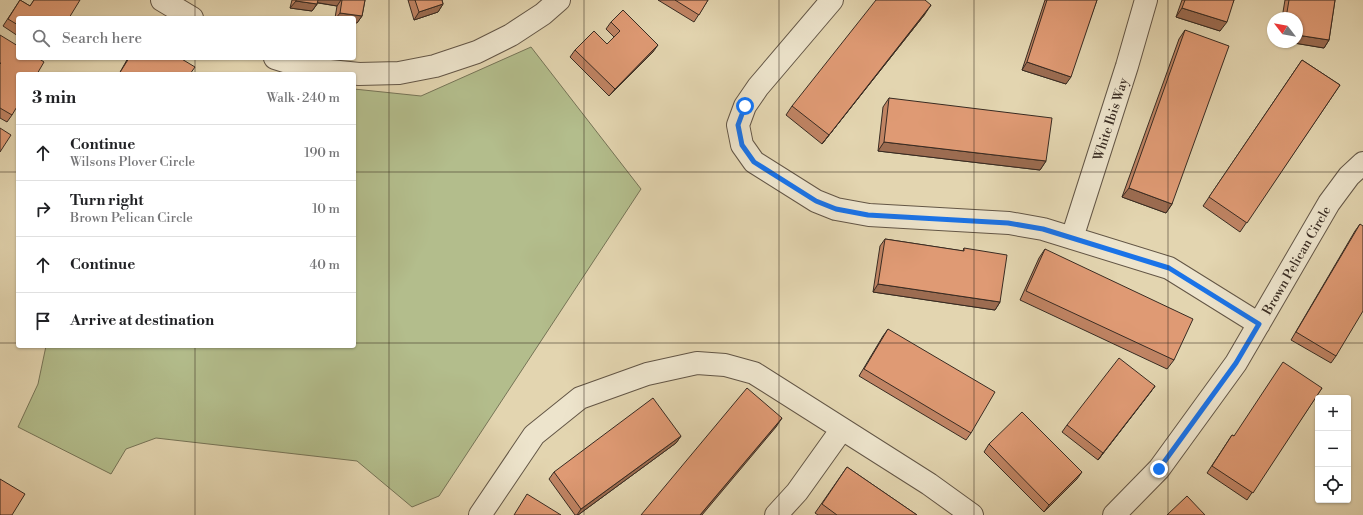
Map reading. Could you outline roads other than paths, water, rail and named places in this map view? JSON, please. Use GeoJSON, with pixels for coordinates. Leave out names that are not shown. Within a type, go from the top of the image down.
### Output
{"type":"FeatureCollection","features":[{"type":"Feature","properties":{"kind":"street"},"geometry":{"type":"LineString","coordinates":[[162,0],[189,16]]}},
{"type":"Feature","properties":{"kind":"street"},"geometry":{"type":"LineString","coordinates":[[356,74],[399,73],[435,66],[477,52],[510,36],[543,14],[559,0]]}},
{"type":"Feature","properties":{"kind":"street"},"geometry":{"type":"LineString","coordinates":[[832,0],[758,88],[745,106],[738,125],[742,145],[754,162],[816,201],[836,209],[868,215],[1008,223],[1043,229],[1169,268],[1259,324]]}},
{"type":"Feature","properties":{"kind":"street","name":"White Ibis Way"},"geometry":{"type":"LineString","coordinates":[[1072,238],[1127,66],[1146,0]]}},
{"type":"Feature","properties":{"kind":"street"},"geometry":{"type":"LineString","coordinates":[[281,60],[310,69],[339,72]]}},
{"type":"Feature","properties":{"kind":"street","name":"Brown Pelican Circle"},"geometry":{"type":"LineString","coordinates":[[1114,515],[1159,469],[1236,363],[1330,203],[1349,176],[1363,163]]}},
{"type":"Feature","properties":{"kind":"street"},"geometry":{"type":"LineString","coordinates":[[480,515],[534,435],[580,398],[647,374],[697,363],[725,365],[754,373],[929,484],[972,515]]}},
{"type":"Feature","properties":{"kind":"street"},"geometry":{"type":"LineString","coordinates":[[776,515],[797,492],[842,429]]}}]}
